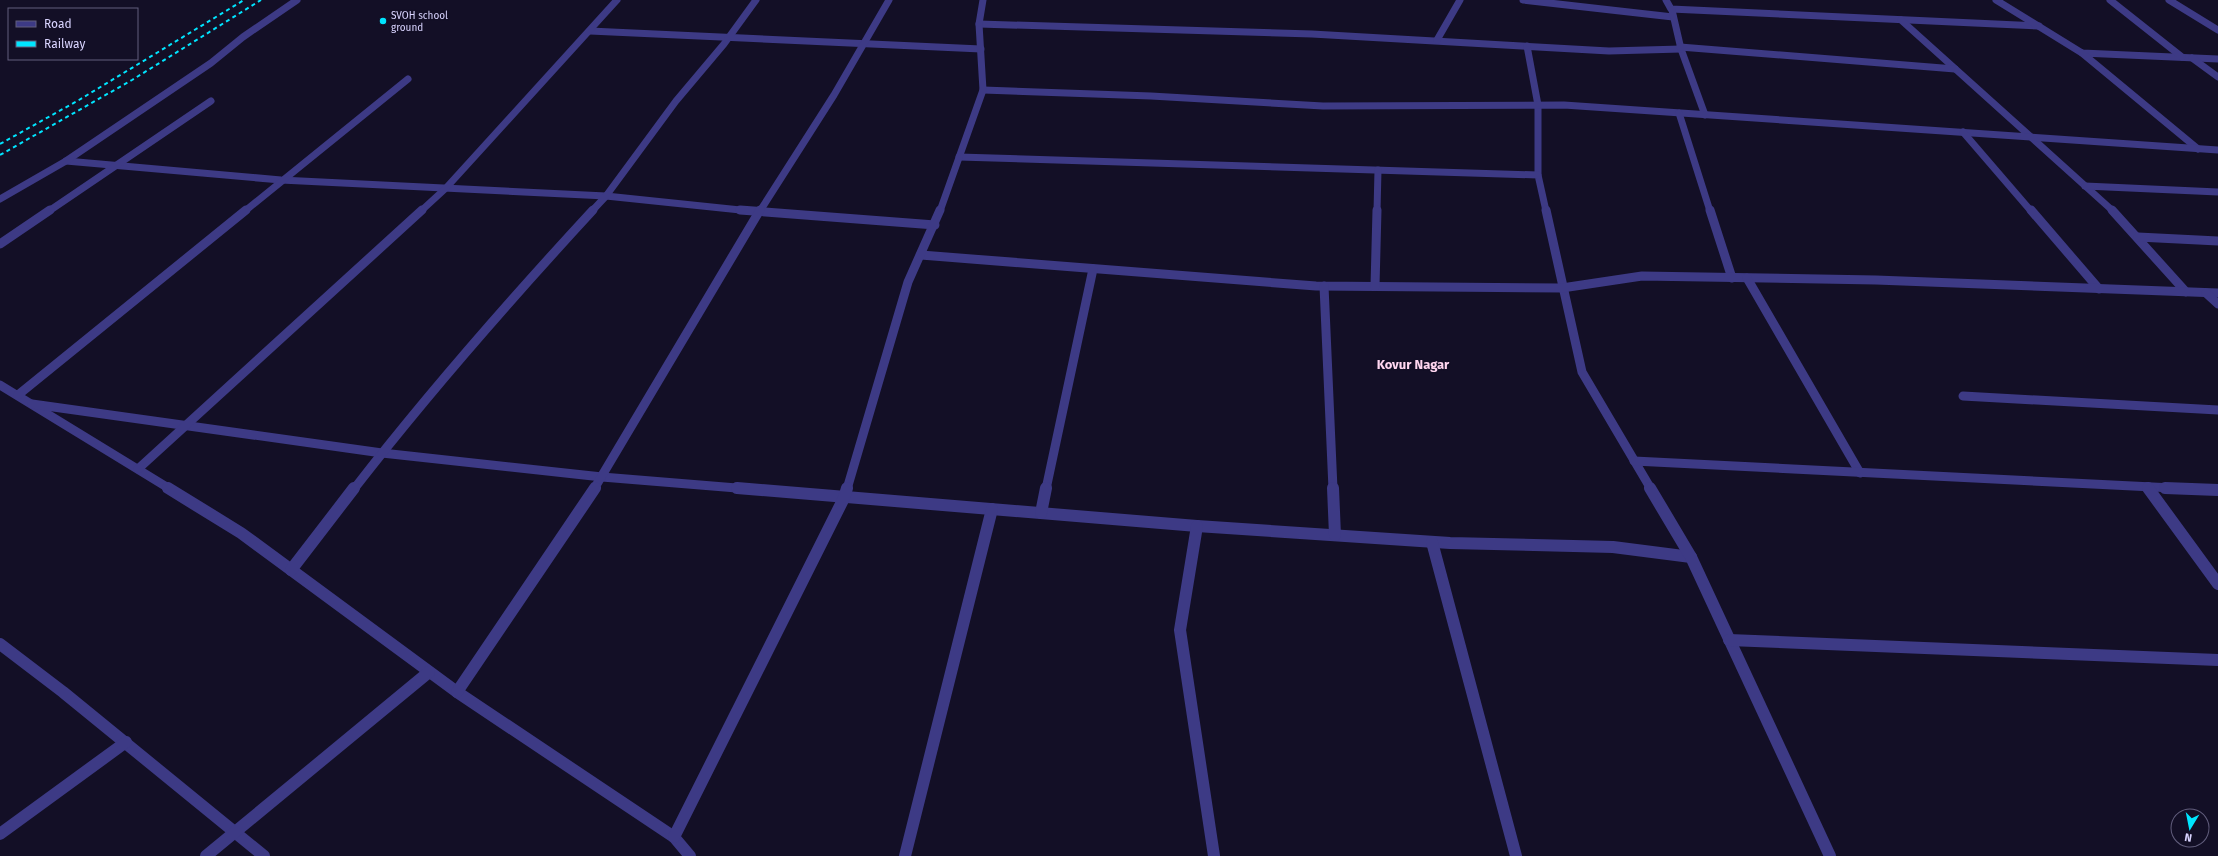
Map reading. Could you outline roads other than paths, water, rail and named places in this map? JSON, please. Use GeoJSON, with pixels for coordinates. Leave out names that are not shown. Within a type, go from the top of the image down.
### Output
{"type":"FeatureCollection","features":[{"type":"Feature","properties":{"kind":"street"},"geometry":{"type":"LineString","coordinates":[[0,200],[66,161],[211,63],[243,37],[297,0]]}},
{"type":"Feature","properties":{"kind":"street"},"geometry":{"type":"LineString","coordinates":[[138,470],[446,188],[590,32],[617,0]]}},
{"type":"Feature","properties":{"kind":"street"},"geometry":{"type":"LineString","coordinates":[[291,570],[382,453],[524,286],[606,196],[676,101],[756,0]]}},
{"type":"Feature","properties":{"kind":"street"},"geometry":{"type":"LineString","coordinates":[[456,692],[602,477],[759,212],[834,95],[889,0]]}},
{"type":"Feature","properties":{"kind":"street"},"geometry":{"type":"LineString","coordinates":[[674,837],[844,498],[908,282],[935,225],[983,90],[979,24],[983,0]]}},
{"type":"Feature","properties":{"kind":"street"},"geometry":{"type":"LineString","coordinates":[[1437,40],[1460,0]]}},
{"type":"Feature","properties":{"kind":"street"},"geometry":{"type":"LineString","coordinates":[[1524,0],[1580,8],[1673,17]]}},
{"type":"Feature","properties":{"kind":"street"},"geometry":{"type":"LineString","coordinates":[[1666,0],[1671,9],[1681,48],[1705,115]]}},
{"type":"Feature","properties":{"kind":"street"},"geometry":{"type":"LineString","coordinates":[[1996,0],[2082,52],[2198,149]]}},
{"type":"Feature","properties":{"kind":"street"},"geometry":{"type":"LineString","coordinates":[[2110,0],[2182,57]]}},
{"type":"Feature","properties":{"kind":"street"},"geometry":{"type":"LineString","coordinates":[[2169,0],[2218,30]]}},
{"type":"Feature","properties":{"kind":"street"},"geometry":{"type":"LineString","coordinates":[[1671,9],[2039,26]]}},
{"type":"Feature","properties":{"kind":"street"},"geometry":{"type":"LineString","coordinates":[[1901,20],[2086,186],[2138,237],[2186,292]]}},
{"type":"Feature","properties":{"kind":"street"},"geometry":{"type":"LineString","coordinates":[[979,24],[1437,40],[1608,51],[1681,48],[1955,69]]}},
{"type":"Feature","properties":{"kind":"street"},"geometry":{"type":"LineString","coordinates":[[590,32],[981,48]]}},
{"type":"Feature","properties":{"kind":"street"},"geometry":{"type":"LineString","coordinates":[[1526,46],[1538,105],[1538,175],[1562,288],[1582,372],[1691,557],[1830,856]]}},
{"type":"Feature","properties":{"kind":"street"},"geometry":{"type":"LineString","coordinates":[[2082,52],[2218,59]]}},
{"type":"Feature","properties":{"kind":"street"},"geometry":{"type":"LineString","coordinates":[[2192,58],[2218,78]]}},
{"type":"Feature","properties":{"kind":"street"},"geometry":{"type":"LineString","coordinates":[[18,395],[281,180],[408,79]]}},
{"type":"Feature","properties":{"kind":"street"},"geometry":{"type":"LineString","coordinates":[[983,90],[1151,96],[1324,106],[1538,105],[1679,113],[2218,150]]}},
{"type":"Feature","properties":{"kind":"street"},"geometry":{"type":"LineString","coordinates":[[0,244],[211,101]]}},
{"type":"Feature","properties":{"kind":"street"},"geometry":{"type":"LineString","coordinates":[[1679,113],[1732,278]]}},
{"type":"Feature","properties":{"kind":"street"},"geometry":{"type":"LineString","coordinates":[[1963,132],[2099,288]]}},
{"type":"Feature","properties":{"kind":"street"},"geometry":{"type":"LineString","coordinates":[[959,157],[1538,175]]}},
{"type":"Feature","properties":{"kind":"street"},"geometry":{"type":"LineString","coordinates":[[66,161],[281,180],[606,196],[759,212],[935,225]]}},
{"type":"Feature","properties":{"kind":"street"},"geometry":{"type":"LineString","coordinates":[[1375,286],[1378,170]]}},
{"type":"Feature","properties":{"kind":"street"},"geometry":{"type":"LineString","coordinates":[[2086,186],[2218,192]]}},
{"type":"Feature","properties":{"kind":"street"},"geometry":{"type":"LineString","coordinates":[[2138,237],[2218,241]]}},
{"type":"Feature","properties":{"kind":"street"},"geometry":{"type":"LineString","coordinates":[[921,255],[1324,286],[1562,288],[1642,276],[1876,280],[2218,293]]}},
{"type":"Feature","properties":{"kind":"street"},"geometry":{"type":"LineString","coordinates":[[1041,513],[1093,269]]}},
{"type":"Feature","properties":{"kind":"street"},"geometry":{"type":"LineString","coordinates":[[1747,278],[1860,473]]}},
{"type":"Feature","properties":{"kind":"street"},"geometry":{"type":"LineString","coordinates":[[1324,286],[1336,535]]}},
{"type":"Feature","properties":{"kind":"street"},"geometry":{"type":"LineString","coordinates":[[2206,292],[2218,304]]}},
{"type":"Feature","properties":{"kind":"street"},"geometry":{"type":"LineString","coordinates":[[0,385],[241,533],[456,692],[674,837],[690,856]]}},
{"type":"Feature","properties":{"kind":"street"},"geometry":{"type":"LineString","coordinates":[[1963,396],[2218,410]]}},
{"type":"Feature","properties":{"kind":"street"},"geometry":{"type":"LineString","coordinates":[[32,404],[188,424],[382,453],[602,477],[1197,526],[1432,542],[1613,547],[1691,557]]}},
{"type":"Feature","properties":{"kind":"street"},"geometry":{"type":"LineString","coordinates":[[1634,461],[2146,488],[2218,490]]}},
{"type":"Feature","properties":{"kind":"street"},"geometry":{"type":"LineString","coordinates":[[2146,488],[2218,584]]}},
{"type":"Feature","properties":{"kind":"street"},"geometry":{"type":"LineString","coordinates":[[905,856],[992,509]]}},
{"type":"Feature","properties":{"kind":"street"},"geometry":{"type":"LineString","coordinates":[[1197,526],[1180,630],[1214,856]]}},
{"type":"Feature","properties":{"kind":"street"},"geometry":{"type":"LineString","coordinates":[[1432,542],[1516,856]]}},
{"type":"Feature","properties":{"kind":"street"},"geometry":{"type":"LineString","coordinates":[[1729,640],[2218,660]]}},
{"type":"Feature","properties":{"kind":"street"},"geometry":{"type":"LineString","coordinates":[[0,644],[126,742],[264,856]]}},
{"type":"Feature","properties":{"kind":"street"},"geometry":{"type":"LineString","coordinates":[[206,856],[429,672]]}},
{"type":"Feature","properties":{"kind":"street"},"geometry":{"type":"LineString","coordinates":[[0,834],[126,742]]}},
{"type":"Feature","properties":{"kind":"railway"},"geometry":{"type":"LineString","coordinates":[[0,144],[79,100],[244,0]]}},
{"type":"Feature","properties":{"kind":"railway"},"geometry":{"type":"LineString","coordinates":[[0,155],[132,80],[261,0]]}},
{"type":"Feature","properties":{"kind":"place","name":"SVOH school ground"},"geometry":{"type":"Point","coordinates":[383,21]}},
{"type":"Feature","properties":{"kind":"district","name":"Kovur Nagar"},"geometry":{"type":"Point","coordinates":[1413,364]}}]}
